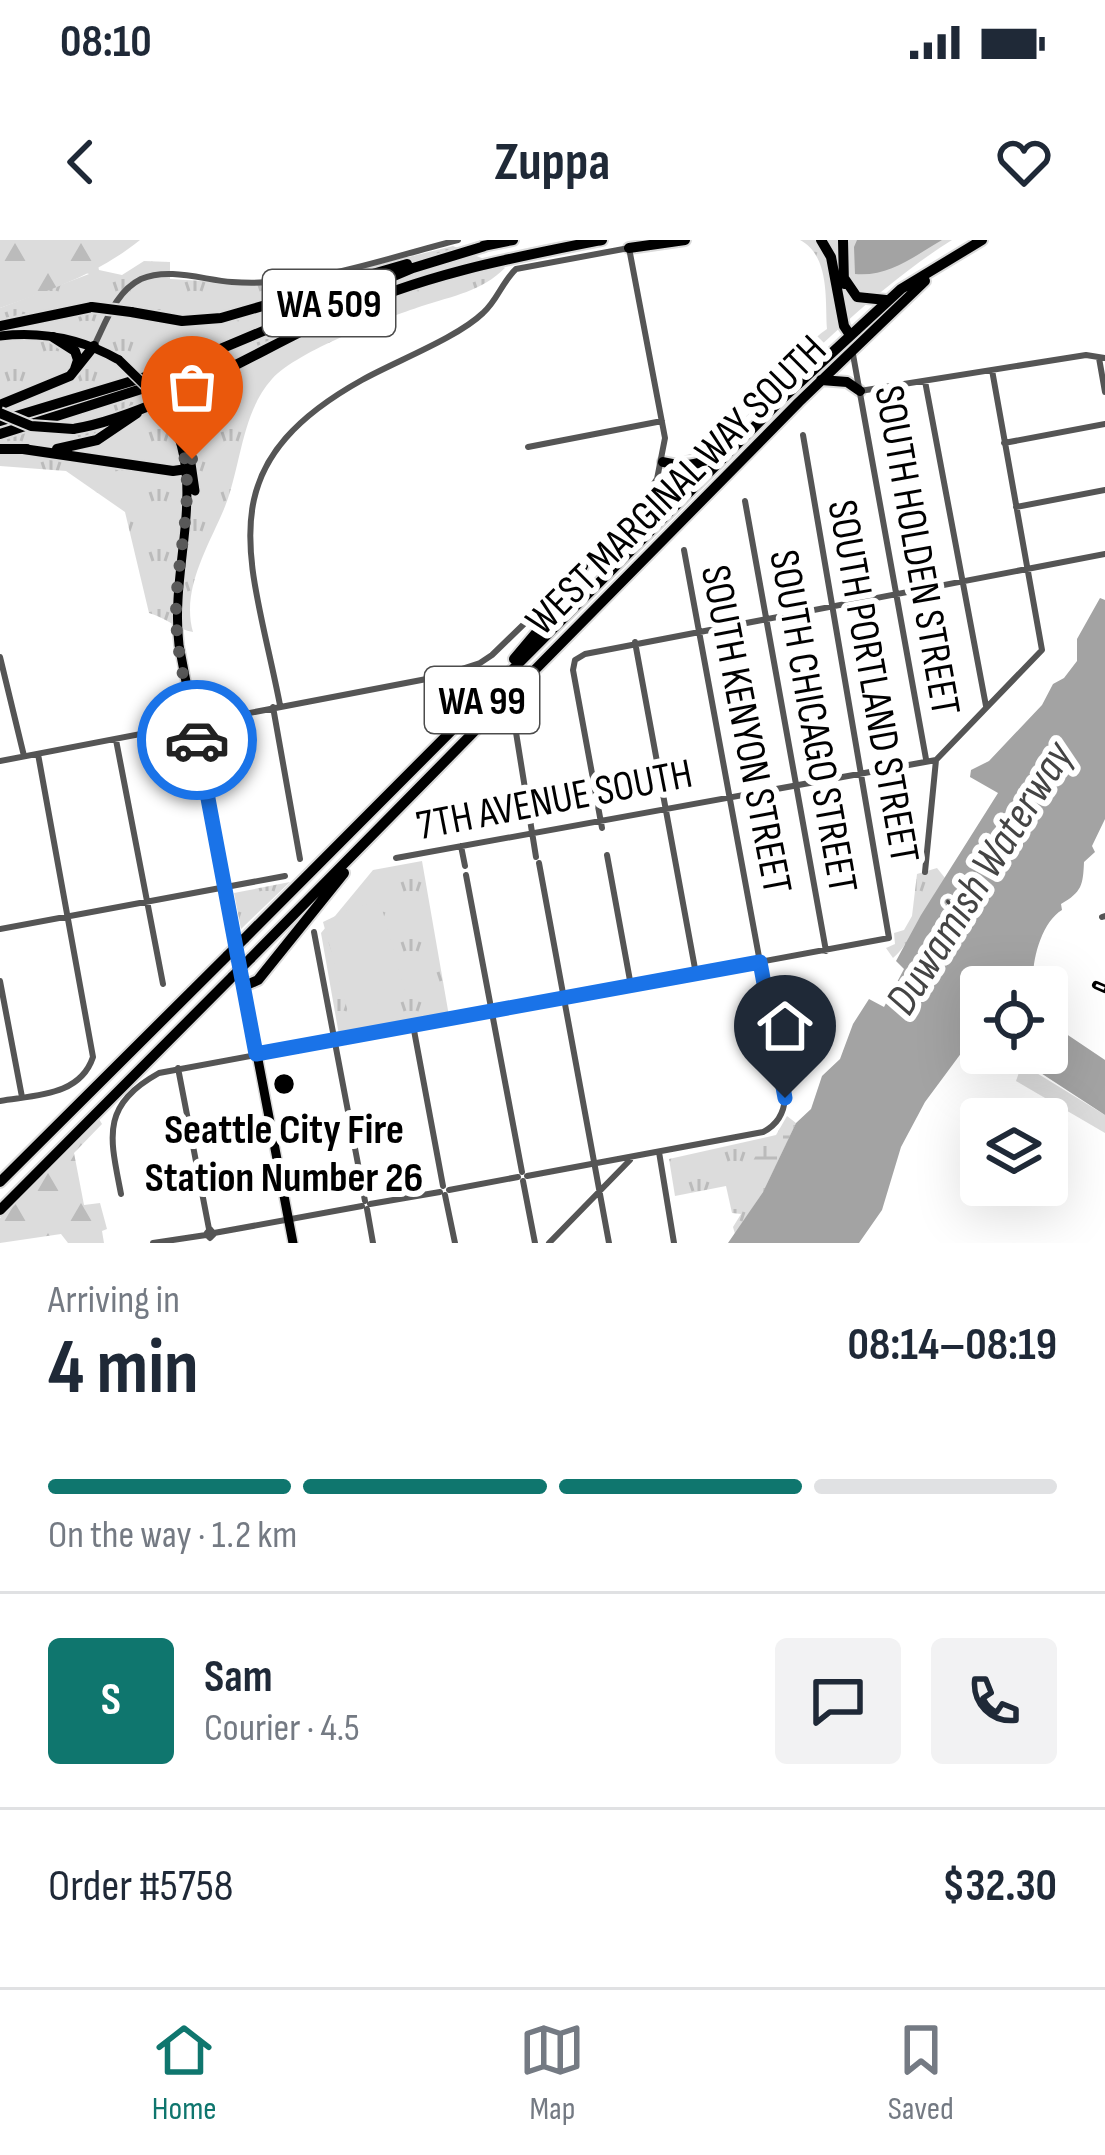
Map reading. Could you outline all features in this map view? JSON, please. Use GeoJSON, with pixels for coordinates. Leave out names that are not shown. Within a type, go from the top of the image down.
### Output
{"type":"FeatureCollection","features":[{"type":"Feature","properties":{"kind":"highway","name":"WA 509"},"geometry":{"type":"LineString","coordinates":[[0,413],[189,363],[413,268],[513,240]]}},
{"type":"Feature","properties":{"kind":"highway","name":"WA 509"},"geometry":{"type":"LineString","coordinates":[[0,434],[269,347],[404,286],[504,259],[602,240]]}},
{"type":"Feature","properties":{"kind":"highway"},"geometry":{"type":"LineString","coordinates":[[629,248],[685,240]]}},
{"type":"Feature","properties":{"kind":"highway"},"geometry":{"type":"LineString","coordinates":[[821,240],[831,256],[844,326],[850,335]]}},
{"type":"Feature","properties":{"kind":"highway"},"geometry":{"type":"LineString","coordinates":[[843,240],[850,335]]}},
{"type":"Feature","properties":{"kind":"highway","name":"WEST MARGINAL WAY SOUTH"},"geometry":{"type":"LineString","coordinates":[[0,1182],[783,398],[887,300],[982,240]]}},
{"type":"Feature","properties":{"kind":"highway"},"geometry":{"type":"LineString","coordinates":[[0,326],[92,307],[182,321],[221,318],[485,246]]}},
{"type":"Feature","properties":{"kind":"highway","name":"WEST MARGINAL WAY SOUTH"},"geometry":{"type":"LineString","coordinates":[[0,1210],[821,380],[940,266]]}},
{"type":"Feature","properties":{"kind":"highway"},"geometry":{"type":"LineString","coordinates":[[842,274],[857,297],[887,300]]}},
{"type":"Feature","properties":{"kind":"highway"},"geometry":{"type":"LineString","coordinates":[[53,337],[77,354],[78,364],[70,376]]}},
{"type":"Feature","properties":{"kind":"highway"},"geometry":{"type":"LineString","coordinates":[[0,413],[70,376],[94,346]]}},
{"type":"Feature","properties":{"kind":"highway"},"geometry":{"type":"LineString","coordinates":[[0,449],[70,448],[89,443],[269,347]]}},
{"type":"Feature","properties":{"kind":"highway"},"geometry":{"type":"LineString","coordinates":[[821,380],[847,382],[860,392]]}},
{"type":"Feature","properties":{"kind":"highway"},"geometry":{"type":"LineString","coordinates":[[663,462],[703,463],[783,398]]}},
{"type":"Feature","properties":{"kind":"highway"},"geometry":{"type":"LineString","coordinates":[[0,413],[32,426],[73,429],[160,404]]}},
{"type":"Feature","properties":{"kind":"highway"},"geometry":{"type":"LineString","coordinates":[[23,449],[172,471],[187,469]]}},
{"type":"Feature","properties":{"kind":"highway"},"geometry":{"type":"LineString","coordinates":[[448,735],[568,595],[584,566]]}},
{"type":"Feature","properties":{"kind":"highway"},"geometry":{"type":"LineString","coordinates":[[244,986],[258,980],[383,826]]}},
{"type":"Feature","properties":{"kind":"main road"},"geometry":{"type":"LineString","coordinates":[[0,336],[53,337],[94,346],[119,360],[180,422],[192,459],[195,489],[187,554],[181,566]]}},
{"type":"Feature","properties":{"kind":"main road"},"geometry":{"type":"LineString","coordinates":[[160,404],[187,469],[189,501],[176,603],[178,640],[293,1243]]}},
{"type":"Feature","properties":{"kind":"street"},"geometry":{"type":"LineString","coordinates":[[94,346],[126,290],[154,275],[233,282],[281,280],[458,240]]}},
{"type":"Feature","properties":{"kind":"street"},"geometry":{"type":"LineString","coordinates":[[0,761],[116,740],[276,706],[437,676],[480,663],[641,508],[663,462],[662,421],[629,248],[516,269],[479,317],[308,413],[269,458],[251,513],[251,550],[276,706],[300,859]]}},
{"type":"Feature","properties":{"kind":"street","name":"SOUTH HOLDEN STREET"},"geometry":{"type":"LineString","coordinates":[[850,335],[895,595],[931,760],[926,872]]}},
{"type":"Feature","properties":{"kind":"street"},"geometry":{"type":"LineString","coordinates":[[860,392],[1090,355],[1102,358],[1105,392]]}},
{"type":"Feature","properties":{"kind":"street"},"geometry":{"type":"LineString","coordinates":[[931,760],[1042,650],[992,370]]}},
{"type":"Feature","properties":{"kind":"street"},"geometry":{"type":"LineString","coordinates":[[925,381],[986,706]]}},
{"type":"Feature","properties":{"kind":"street"},"geometry":{"type":"LineString","coordinates":[[528,447],[662,421]]}},
{"type":"Feature","properties":{"kind":"street"},"geometry":{"type":"LineString","coordinates":[[1004,442],[1105,424]]}},
{"type":"Feature","properties":{"kind":"street","name":"SOUTH PORTLAND STREET"},"geometry":{"type":"LineString","coordinates":[[803,435],[889,938],[826,951]]}},
{"type":"Feature","properties":{"kind":"street"},"geometry":{"type":"LineString","coordinates":[[1016,507],[1105,490]]}},
{"type":"Feature","properties":{"kind":"street","name":"SOUTH CHICAGO STREET"},"geometry":{"type":"LineString","coordinates":[[745,501],[826,951]]}},
{"type":"Feature","properties":{"kind":"street","name":"SOUTH KENYON STREET"},"geometry":{"type":"LineString","coordinates":[[658,1152],[771,1128],[785,1098],[684,550]]}},
{"type":"Feature","properties":{"kind":"street"},"geometry":{"type":"LineString","coordinates":[[601,824],[573,670],[580,657],[635,642],[1105,554]]}},
{"type":"Feature","properties":{"kind":"street"},"geometry":{"type":"LineString","coordinates":[[635,642],[696,974]]}},
{"type":"Feature","properties":{"kind":"street"},"geometry":{"type":"LineString","coordinates":[[1,663],[23,756]]}},
{"type":"Feature","properties":{"kind":"street"},"geometry":{"type":"LineString","coordinates":[[514,720],[609,1243]]}},
{"type":"Feature","properties":{"kind":"street"},"geometry":{"type":"LineString","coordinates":[[116,740],[163,984]]}},
{"type":"Feature","properties":{"kind":"street"},"geometry":{"type":"LineString","coordinates":[[0,1102],[66,1089],[87,1072],[94,1045],[38,754]]}},
{"type":"Feature","properties":{"kind":"street","name":"7TH AVENUE SOUTH"},"geometry":{"type":"LineString","coordinates":[[396,858],[931,760]]}},
{"type":"Feature","properties":{"kind":"street"},"geometry":{"type":"LineString","coordinates":[[461,846],[535,1243]]}},
{"type":"Feature","properties":{"kind":"street"},"geometry":{"type":"LineString","coordinates":[[607,855],[631,986]]}},
{"type":"Feature","properties":{"kind":"street"},"geometry":{"type":"LineString","coordinates":[[0,929],[285,876]]}},
{"type":"Feature","properties":{"kind":"street"},"geometry":{"type":"LineString","coordinates":[[314,932],[374,1243]]}},
{"type":"Feature","properties":{"kind":"street"},"geometry":{"type":"LineString","coordinates":[[121,1194],[111,1139],[113,1118],[118,1107],[147,1081],[178,1068],[826,951]]}},
{"type":"Feature","properties":{"kind":"street"},"geometry":{"type":"LineString","coordinates":[[0,981],[22,1097]]}},
{"type":"Feature","properties":{"kind":"street"},"geometry":{"type":"LineString","coordinates":[[413,1025],[454,1243]]}},
{"type":"Feature","properties":{"kind":"street"},"geometry":{"type":"LineString","coordinates":[[178,1068],[211,1236]]}},
{"type":"Feature","properties":{"kind":"street"},"geometry":{"type":"LineString","coordinates":[[153,1243],[658,1152],[674,1243]]}},
{"type":"Feature","properties":{"kind":"street"},"geometry":{"type":"LineString","coordinates":[[549,1243],[633,1157]]}},
{"type":"Feature","properties":{"kind":"green space"},"geometry":{"type":"Polygon","coordinates":[[[0,240],[92,240],[99,270],[122,275],[144,261],[170,262],[170,279],[271,285],[315,280],[453,246],[505,268],[477,287],[321,347],[272,379],[254,408],[230,493],[193,585],[193,632],[149,613],[125,512],[66,471],[0,466],[0,308],[89,274],[0,240]]]}},
{"type":"Feature","properties":{"kind":"green space"},"geometry":{"type":"Polygon","coordinates":[[[0,240],[140,240],[91,272],[0,308],[0,240]]]}},
{"type":"Feature","properties":{"kind":"green space"},"geometry":{"type":"Polygon","coordinates":[[[800,240],[952,240],[855,314],[759,404],[827,329],[821,267],[800,240]]]}},
{"type":"Feature","properties":{"kind":"green space"},"geometry":{"type":"Polygon","coordinates":[[[736,426],[705,454],[677,456],[707,447],[736,426]]]}},
{"type":"Feature","properties":{"kind":"green space"},"geometry":{"type":"Polygon","coordinates":[[[422,861],[449,1016],[339,1035],[321,933],[373,870],[422,861]]]}},
{"type":"Feature","properties":{"kind":"green space"},"geometry":{"type":"Polygon","coordinates":[[[937,868],[945,878],[893,958],[886,948],[895,944],[894,933],[904,930],[912,916],[917,874],[937,868]]]}},
{"type":"Feature","properties":{"kind":"green space"},"geometry":{"type":"Polygon","coordinates":[[[290,882],[241,929],[234,893],[290,882]]]}},
{"type":"Feature","properties":{"kind":"green space"},"geometry":{"type":"Polygon","coordinates":[[[376,902],[381,905],[406,996],[348,1012],[323,922],[376,902]]]}},
{"type":"Feature","properties":{"kind":"green space"},"geometry":{"type":"Polygon","coordinates":[[[1018,1074],[1038,1074],[1105,1115],[1105,1133],[1068,1111],[1068,1098],[1045,1098],[1016,1081],[1018,1074]]]}},
{"type":"Feature","properties":{"kind":"green space"},"geometry":{"type":"Polygon","coordinates":[[[787,1116],[796,1123],[763,1192],[735,1234],[733,1227],[741,1214],[732,1213],[726,1186],[675,1196],[669,1159],[776,1135],[787,1116]]]}},
{"type":"Feature","properties":{"kind":"green space"},"geometry":{"type":"Polygon","coordinates":[[[99,1119],[102,1124],[74,1153],[84,1205],[100,1203],[107,1229],[102,1231],[104,1243],[68,1243],[61,1234],[0,1243],[0,1218],[99,1119]]]}},
{"type":"Feature","properties":{"kind":"green space"},"geometry":{"type":"Polygon","coordinates":[[[796,1123],[763,1192],[753,1161],[760,1147],[796,1123]]]}},
{"type":"Feature","properties":{"kind":"water"},"geometry":{"type":"Polygon","coordinates":[[[857,240],[942,240],[900,264],[855,274],[857,240]]]}},
{"type":"Feature","properties":{"kind":"water","name":"Duwamish Waterway"},"geometry":{"type":"Polygon","coordinates":[[[1100,598],[1105,600],[1105,819],[1092,846],[1095,852],[1084,862],[1080,887],[1061,904],[1062,910],[1042,935],[1034,966],[960,966],[960,1055],[925,1102],[901,1147],[882,1210],[859,1243],[728,1243],[763,1192],[796,1123],[811,1109],[822,1076],[840,1059],[869,999],[884,1007],[904,969],[896,961],[998,793],[970,777],[971,770],[989,761],[1042,705],[1053,684],[1064,678],[1077,661],[1077,639],[1100,598]]]}},
{"type":"Feature","properties":{"kind":"water"},"geometry":{"type":"Polygon","coordinates":[[[1068,1035],[1105,1060],[1105,1115],[1042,1074],[1068,1074],[1068,1035]]]}},
{"type":"Feature","properties":{"kind":"railway"},"geometry":{"type":"LineString","coordinates":[[1096,985],[1105,989]]}},
{"type":"Feature","properties":{"kind":"way so far"},"geometry":{"type":"LineString","coordinates":[[192,459],[180,422],[161,401],[180,439],[189,488],[176,615],[197,740]]}},
{"type":"Feature","properties":{"kind":"place","name":"Seattle City Fire Station Number 26"},"geometry":{"type":"Point","coordinates":[284,1084]}},
{"type":"Feature","properties":{"kind":"route"},"geometry":{"type":"LineString","coordinates":[[197,740],[256,1054],[760,962],[785,1098]]}}]}
